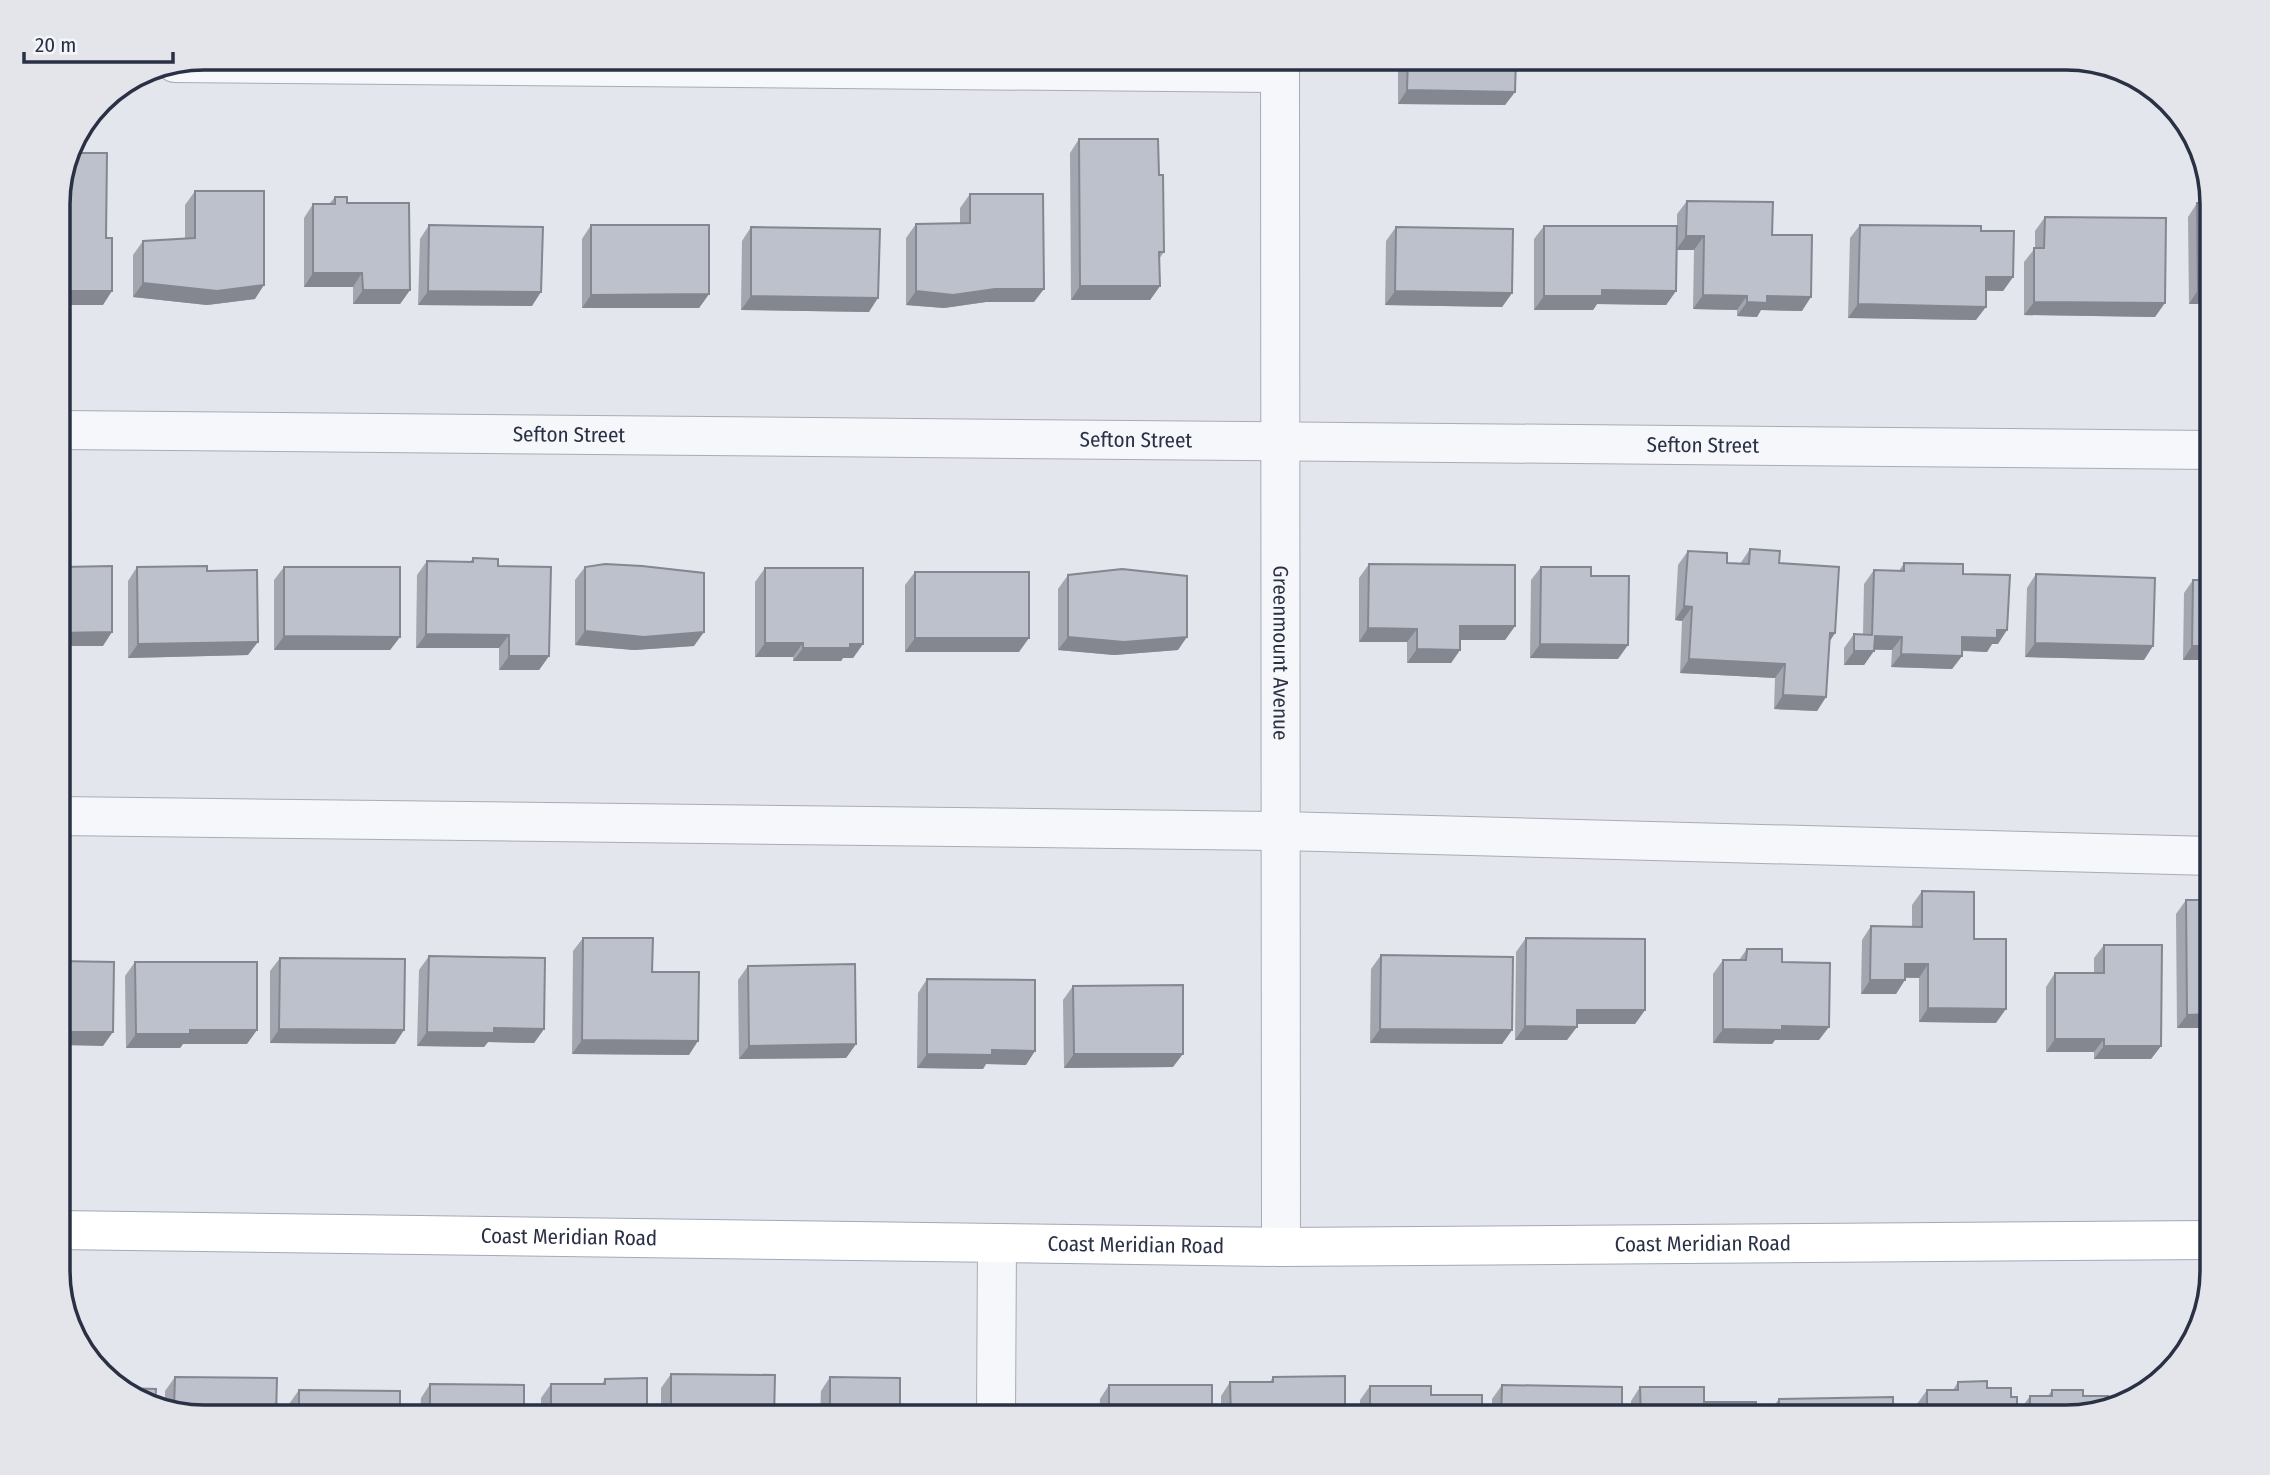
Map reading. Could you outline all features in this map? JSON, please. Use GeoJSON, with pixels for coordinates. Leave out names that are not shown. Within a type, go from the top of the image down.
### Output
{"type":"FeatureCollection","features":[{"type":"Feature","properties":{"kind":"main road","name":"Coast Meridian Road"},"geometry":{"type":"LineString","coordinates":[[70,1230],[1281,1247],[2200,1240]]}},
{"type":"Feature","properties":{"kind":"street","name":"Greenmount Avenue"},"geometry":{"type":"LineString","coordinates":[[1280,70],[1281,1247]]}},
{"type":"Feature","properties":{"kind":"street","name":"Sefton Street"},"geometry":{"type":"LineString","coordinates":[[70,430],[2200,450]]}},
{"type":"Feature","properties":{"kind":"street"},"geometry":{"type":"LineString","coordinates":[[70,816],[1280,831],[2200,856]]}},
{"type":"Feature","properties":{"kind":"street"},"geometry":{"type":"LineString","coordinates":[[996,1405],[998,1244]]}},
{"type":"Feature","properties":{"kind":"building"},"geometry":{"type":"Polygon","coordinates":[[[1408,70],[1516,70],[1515,92],[1407,90],[1408,70]]]}},
{"type":"Feature","properties":{"kind":"building"},"geometry":{"type":"Polygon","coordinates":[[[1079,139],[1158,139],[1159,175],[1163,175],[1164,252],[1159,252],[1160,286],[1080,286],[1079,139]]]}},
{"type":"Feature","properties":{"kind":"building"},"geometry":{"type":"Polygon","coordinates":[[[80,153],[107,153],[106,238],[112,238],[112,291],[70,291],[70,195],[80,153]]]}},
{"type":"Feature","properties":{"kind":"building"},"geometry":{"type":"Polygon","coordinates":[[[195,191],[264,191],[264,285],[217,291],[143,283],[143,241],[195,238],[195,191]]]}},
{"type":"Feature","properties":{"kind":"building"},"geometry":{"type":"Polygon","coordinates":[[[970,194],[1043,194],[1044,289],[995,289],[953,295],[916,291],[916,224],[970,223],[970,194]]]}},
{"type":"Feature","properties":{"kind":"building"},"geometry":{"type":"Polygon","coordinates":[[[335,197],[347,197],[347,203],[409,203],[410,290],[363,290],[362,273],[313,273],[313,204],[335,204],[335,197]]]}},
{"type":"Feature","properties":{"kind":"building"},"geometry":{"type":"Polygon","coordinates":[[[1687,201],[1773,202],[1772,235],[1812,235],[1811,297],[1767,296],[1767,303],[1747,302],[1747,296],[1703,295],[1704,236],[1686,236],[1687,201]]]}},
{"type":"Feature","properties":{"kind":"building"},"geometry":{"type":"Polygon","coordinates":[[[2197,203],[2200,203],[2200,290],[2197,203]]]}},
{"type":"Feature","properties":{"kind":"building"},"geometry":{"type":"Polygon","coordinates":[[[2045,217],[2166,218],[2165,303],[2034,302],[2034,248],[2044,248],[2045,217]]]}},
{"type":"Feature","properties":{"kind":"building"},"geometry":{"type":"Polygon","coordinates":[[[429,225],[543,227],[541,292],[428,291],[429,225]]]}},
{"type":"Feature","properties":{"kind":"building"},"geometry":{"type":"Polygon","coordinates":[[[591,225],[709,225],[709,294],[591,295],[591,225]]]}},
{"type":"Feature","properties":{"kind":"building"},"geometry":{"type":"Polygon","coordinates":[[[1860,225],[1981,226],[1981,231],[2014,231],[2013,277],[1986,277],[1986,307],[1858,304],[1860,225]]]}},
{"type":"Feature","properties":{"kind":"building"},"geometry":{"type":"Polygon","coordinates":[[[1544,226],[1677,226],[1676,291],[1602,290],[1602,296],[1544,296],[1544,226]]]}},
{"type":"Feature","properties":{"kind":"building"},"geometry":{"type":"Polygon","coordinates":[[[751,227],[880,229],[878,298],[751,296],[751,227]]]}},
{"type":"Feature","properties":{"kind":"building"},"geometry":{"type":"Polygon","coordinates":[[[1396,227],[1513,229],[1512,293],[1395,291],[1396,227]]]}},
{"type":"Feature","properties":{"kind":"building"},"geometry":{"type":"Polygon","coordinates":[[[1750,549],[1780,551],[1779,563],[1839,567],[1835,633],[1830,633],[1826,697],[1783,695],[1785,664],[1689,659],[1692,607],[1684,606],[1688,551],[1727,553],[1727,563],[1749,564],[1750,549]]]}},
{"type":"Feature","properties":{"kind":"building"},"geometry":{"type":"Polygon","coordinates":[[[473,558],[498,559],[498,566],[551,567],[549,656],[509,656],[509,635],[426,634],[427,561],[473,562],[473,558]]]}},
{"type":"Feature","properties":{"kind":"building"},"geometry":{"type":"Polygon","coordinates":[[[1904,563],[1963,564],[1963,574],[2010,575],[2007,630],[1997,630],[1997,638],[1962,637],[1962,656],[1901,654],[1902,637],[1875,636],[1874,651],[1854,651],[1854,634],[1872,635],[1874,570],[1904,571],[1904,563]]]}},
{"type":"Feature","properties":{"kind":"building"},"geometry":{"type":"Polygon","coordinates":[[[605,564],[704,573],[704,632],[644,637],[585,631],[585,567],[605,564]]]}},
{"type":"Feature","properties":{"kind":"building"},"geometry":{"type":"Polygon","coordinates":[[[1369,564],[1515,565],[1515,626],[1460,626],[1460,650],[1417,649],[1417,629],[1368,628],[1369,564]]]}},
{"type":"Feature","properties":{"kind":"building"},"geometry":{"type":"Polygon","coordinates":[[[112,566],[112,632],[70,633],[70,567],[112,566]]]}},
{"type":"Feature","properties":{"kind":"building"},"geometry":{"type":"Polygon","coordinates":[[[207,566],[207,571],[257,570],[258,642],[138,644],[137,567],[207,566]]]}},
{"type":"Feature","properties":{"kind":"building"},"geometry":{"type":"Polygon","coordinates":[[[284,567],[400,567],[400,637],[284,636],[284,567]]]}},
{"type":"Feature","properties":{"kind":"building"},"geometry":{"type":"Polygon","coordinates":[[[1541,567],[1591,567],[1591,576],[1629,576],[1628,645],[1540,644],[1541,567]]]}},
{"type":"Feature","properties":{"kind":"building"},"geometry":{"type":"Polygon","coordinates":[[[765,568],[863,568],[863,644],[850,644],[850,648],[803,648],[803,643],[765,643],[765,568]]]}},
{"type":"Feature","properties":{"kind":"building"},"geometry":{"type":"Polygon","coordinates":[[[1122,569],[1187,576],[1187,637],[1124,642],[1068,637],[1068,575],[1122,569]]]}},
{"type":"Feature","properties":{"kind":"building"},"geometry":{"type":"Polygon","coordinates":[[[915,572],[1029,572],[1029,638],[915,638],[915,572]]]}},
{"type":"Feature","properties":{"kind":"building"},"geometry":{"type":"Polygon","coordinates":[[[2036,574],[2155,578],[2153,646],[2035,643],[2036,574]]]}},
{"type":"Feature","properties":{"kind":"building"},"geometry":{"type":"Polygon","coordinates":[[[2193,580],[2200,580],[2200,646],[2192,646],[2193,580]]]}},
{"type":"Feature","properties":{"kind":"building"},"geometry":{"type":"Polygon","coordinates":[[[1922,891],[1974,892],[1974,939],[2006,939],[2006,1009],[1928,1008],[1928,964],[1905,964],[1905,980],[1870,980],[1871,926],[1922,927],[1922,891]]]}},
{"type":"Feature","properties":{"kind":"building"},"geometry":{"type":"Polygon","coordinates":[[[2186,900],[2200,900],[2200,1014],[2187,1015],[2186,900]]]}},
{"type":"Feature","properties":{"kind":"building"},"geometry":{"type":"Polygon","coordinates":[[[583,938],[653,938],[652,972],[699,972],[698,1041],[582,1040],[583,938]]]}},
{"type":"Feature","properties":{"kind":"building"},"geometry":{"type":"Polygon","coordinates":[[[1526,938],[1645,939],[1645,1010],[1577,1010],[1577,1027],[1525,1026],[1526,938]]]}},
{"type":"Feature","properties":{"kind":"building"},"geometry":{"type":"Polygon","coordinates":[[[2104,945],[2162,945],[2161,1046],[2104,1046],[2104,1039],[2055,1039],[2055,973],[2104,973],[2104,945]]]}},
{"type":"Feature","properties":{"kind":"building"},"geometry":{"type":"Polygon","coordinates":[[[1747,949],[1782,949],[1782,962],[1830,963],[1829,1027],[1782,1026],[1782,1030],[1723,1029],[1723,960],[1746,960],[1747,949]]]}},
{"type":"Feature","properties":{"kind":"building"},"geometry":{"type":"Polygon","coordinates":[[[1381,955],[1513,957],[1512,1030],[1380,1029],[1381,955]]]}},
{"type":"Feature","properties":{"kind":"building"},"geometry":{"type":"Polygon","coordinates":[[[429,956],[545,958],[544,1029],[494,1028],[494,1033],[427,1032],[429,956]]]}},
{"type":"Feature","properties":{"kind":"building"},"geometry":{"type":"Polygon","coordinates":[[[280,958],[405,959],[404,1030],[279,1029],[280,958]]]}},
{"type":"Feature","properties":{"kind":"building"},"geometry":{"type":"Polygon","coordinates":[[[70,961],[114,962],[113,1032],[70,1032],[70,961]]]}},
{"type":"Feature","properties":{"kind":"building"},"geometry":{"type":"Polygon","coordinates":[[[135,962],[257,962],[257,1030],[190,1030],[190,1034],[136,1034],[135,962]]]}},
{"type":"Feature","properties":{"kind":"building"},"geometry":{"type":"Polygon","coordinates":[[[855,964],[856,1044],[749,1046],[748,966],[855,964]]]}},
{"type":"Feature","properties":{"kind":"building"},"geometry":{"type":"Polygon","coordinates":[[[927,979],[1035,980],[1035,1051],[992,1050],[992,1055],[927,1054],[927,979]]]}},
{"type":"Feature","properties":{"kind":"building"},"geometry":{"type":"Polygon","coordinates":[[[1183,985],[1183,1054],[1074,1054],[1073,986],[1183,985]]]}},
{"type":"Feature","properties":{"kind":"building"},"geometry":{"type":"Polygon","coordinates":[[[671,1374],[775,1375],[774,1405],[671,1405],[671,1374]]]}},
{"type":"Feature","properties":{"kind":"building"},"geometry":{"type":"Polygon","coordinates":[[[1345,1376],[1345,1405],[1231,1405],[1230,1382],[1273,1382],[1273,1377],[1345,1376]]]}},
{"type":"Feature","properties":{"kind":"building"},"geometry":{"type":"Polygon","coordinates":[[[175,1377],[277,1378],[276,1405],[204,1405],[174,1401],[175,1377]]]}},
{"type":"Feature","properties":{"kind":"building"},"geometry":{"type":"Polygon","coordinates":[[[830,1377],[900,1378],[900,1405],[830,1405],[830,1377]]]}},
{"type":"Feature","properties":{"kind":"building"},"geometry":{"type":"Polygon","coordinates":[[[647,1378],[647,1405],[551,1405],[551,1384],[605,1384],[605,1379],[647,1378]]]}},
{"type":"Feature","properties":{"kind":"building"},"geometry":{"type":"Polygon","coordinates":[[[1987,1381],[1987,1388],[2011,1388],[2011,1397],[2017,1397],[2017,1405],[1927,1405],[1927,1390],[1958,1390],[1958,1382],[1987,1381]]]}},
{"type":"Feature","properties":{"kind":"building"},"geometry":{"type":"Polygon","coordinates":[[[430,1384],[524,1385],[524,1405],[430,1405],[430,1384]]]}},
{"type":"Feature","properties":{"kind":"building"},"geometry":{"type":"Polygon","coordinates":[[[1109,1385],[1212,1385],[1212,1405],[1109,1405],[1109,1385]]]}},
{"type":"Feature","properties":{"kind":"building"},"geometry":{"type":"Polygon","coordinates":[[[1502,1385],[1622,1387],[1622,1405],[1501,1405],[1502,1385]]]}},
{"type":"Feature","properties":{"kind":"building"},"geometry":{"type":"Polygon","coordinates":[[[1370,1386],[1431,1386],[1431,1395],[1482,1395],[1482,1405],[1370,1405],[1370,1386]]]}},
{"type":"Feature","properties":{"kind":"building"},"geometry":{"type":"Polygon","coordinates":[[[1640,1387],[1704,1387],[1704,1402],[1756,1402],[1756,1405],[1641,1405],[1640,1387]]]}},
{"type":"Feature","properties":{"kind":"building"},"geometry":{"type":"Polygon","coordinates":[[[140,1389],[156,1389],[155,1396],[140,1389]]]}},
{"type":"Feature","properties":{"kind":"building"},"geometry":{"type":"Polygon","coordinates":[[[299,1390],[400,1391],[400,1405],[299,1405],[299,1390]]]}},
{"type":"Feature","properties":{"kind":"building"},"geometry":{"type":"Polygon","coordinates":[[[2052,1390],[2083,1390],[2083,1396],[2108,1396],[2108,1398],[2075,1405],[2030,1405],[2030,1396],[2052,1396],[2052,1390]]]}},
{"type":"Feature","properties":{"kind":"building"},"geometry":{"type":"Polygon","coordinates":[[[1893,1397],[1893,1405],[1779,1405],[1779,1399],[1893,1397]]]}}]}
